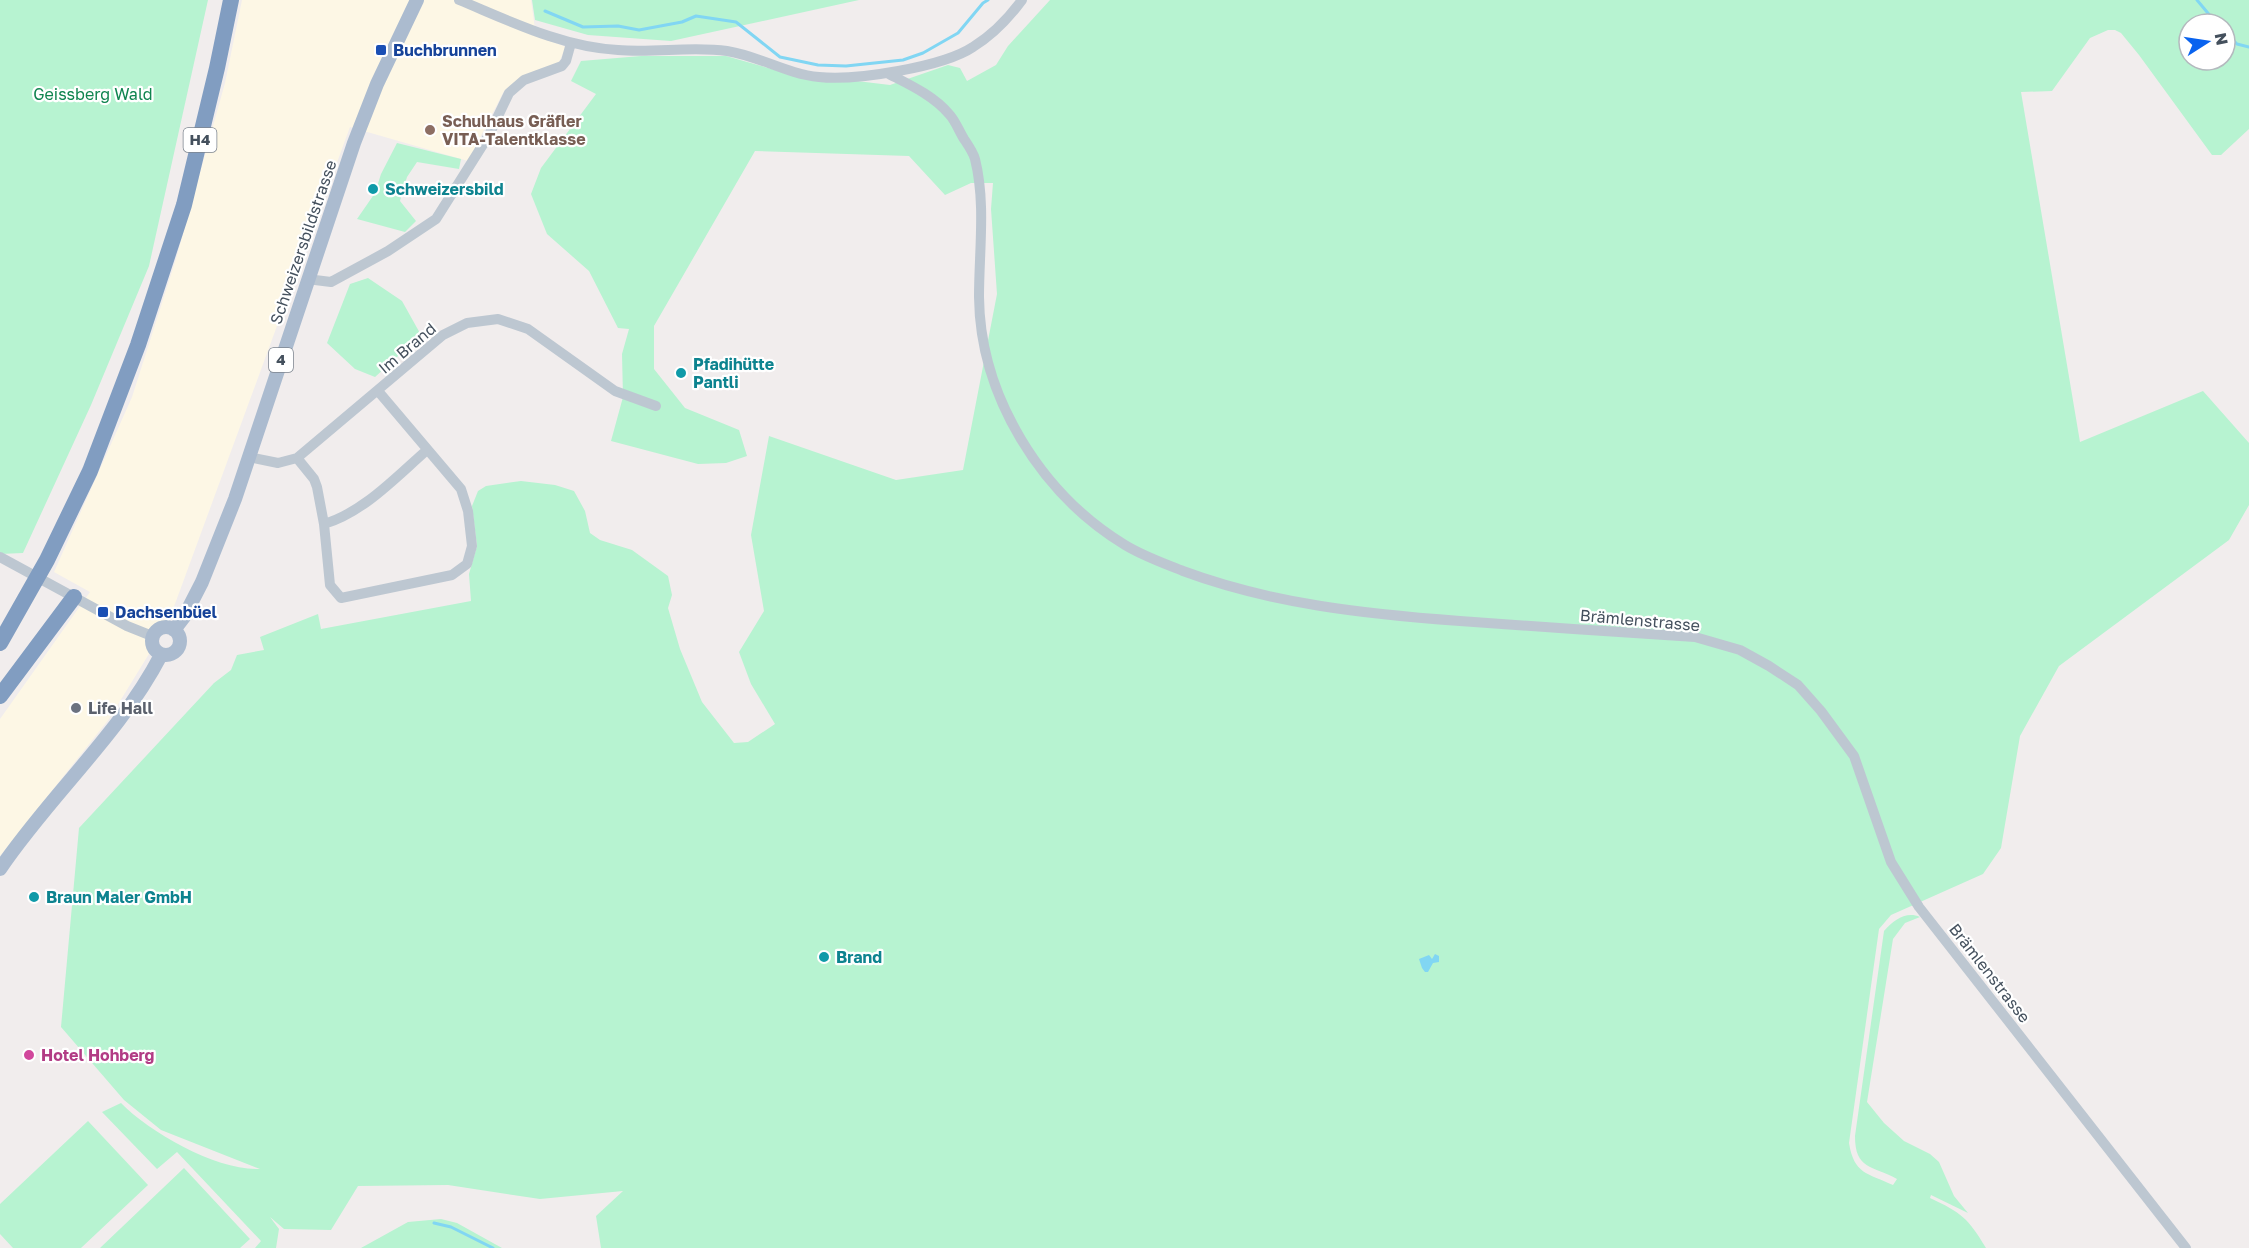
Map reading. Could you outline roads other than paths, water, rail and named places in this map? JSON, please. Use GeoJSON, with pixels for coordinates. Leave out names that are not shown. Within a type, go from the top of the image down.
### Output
{"type":"FeatureCollection","features":[{"type":"Feature","properties":{"kind":"highway","name":"H4"},"geometry":{"type":"LineString","coordinates":[[0,643],[25,591],[90,471],[152,308],[184,205],[231,0]]}},
{"type":"Feature","properties":{"kind":"highway","name":"H4"},"geometry":{"type":"LineString","coordinates":[[0,624],[25,591]]}},
{"type":"Feature","properties":{"kind":"highway"},"geometry":{"type":"LineString","coordinates":[[0,696],[74,597]]}},
{"type":"Feature","properties":{"kind":"main road","name":"Schweizersbildstrasse"},"geometry":{"type":"LineString","coordinates":[[174,630],[184,617],[202,582],[235,499],[361,123],[417,0]]}},
{"type":"Feature","properties":{"kind":"main road"},"geometry":{"type":"LineString","coordinates":[[161,655],[152,645],[152,636],[161,627],[174,630]]}},
{"type":"Feature","properties":{"kind":"main road","name":"4"},"geometry":{"type":"LineString","coordinates":[[0,868],[110,731],[146,682],[161,655],[172,654],[178,649],[180,639],[174,630]]}},
{"type":"Feature","properties":{"kind":"street"},"geometry":{"type":"LineString","coordinates":[[459,0],[571,43],[617,50],[725,51],[749,55],[782,68],[818,77],[849,78],[887,73],[935,62],[972,48],[1004,24],[1022,0]]}},
{"type":"Feature","properties":{"kind":"street"},"geometry":{"type":"LineString","coordinates":[[307,279],[331,282],[388,252],[436,219],[489,135],[509,93],[524,80],[562,66],[566,61],[571,43]]}},
{"type":"Feature","properties":{"kind":"street","name":"Brämlenstrasse"},"geometry":{"type":"LineString","coordinates":[[887,73],[920,90],[950,114],[975,157],[981,206],[979,300],[984,350],[998,392],[1018,435],[1046,475],[1082,514],[1148,558],[1255,594],[1358,613],[1695,637],[1740,650],[1770,666],[1798,685],[1827,718],[1854,756],[1891,862],[1919,907],[2186,1248]]}},
{"type":"Feature","properties":{"kind":"street","name":"Im Brand"},"geometry":{"type":"LineString","coordinates":[[297,458],[443,335],[467,323],[498,319],[528,329],[615,391],[656,406]]}},
{"type":"Feature","properties":{"kind":"street"},"geometry":{"type":"LineString","coordinates":[[249,457],[278,463],[297,458],[318,487],[330,585],[341,598],[452,575],[467,564],[472,546],[468,511],[461,489],[378,391]]}},
{"type":"Feature","properties":{"kind":"street"},"geometry":{"type":"LineString","coordinates":[[324,524],[341,519],[365,503],[427,450]]}},
{"type":"Feature","properties":{"kind":"street"},"geometry":{"type":"LineString","coordinates":[[0,557],[136,631],[152,636]]}},
{"type":"Feature","properties":{"kind":"water"},"geometry":{"type":"Polygon","coordinates":[[[1435,954],[1439,956],[1439,962],[1433,963],[1428,972],[1425,972],[1419,959],[1429,955],[1432,959],[1435,954]]]}},
{"type":"Feature","properties":{"kind":"waterway"},"geometry":{"type":"LineString","coordinates":[[545,11],[583,27],[618,26],[639,30],[682,22],[696,16],[736,22],[780,57],[818,65],[846,66],[903,60],[923,53],[958,33],[988,0]]}},
{"type":"Feature","properties":{"kind":"waterway"},"geometry":{"type":"LineString","coordinates":[[2197,0],[2207,12]]}},
{"type":"Feature","properties":{"kind":"waterway"},"geometry":{"type":"LineString","coordinates":[[2237,44],[2249,47]]}},
{"type":"Feature","properties":{"kind":"waterway"},"geometry":{"type":"LineString","coordinates":[[434,1223],[451,1227],[493,1248]]}},
{"type":"Feature","properties":{"kind":"place","name":"Buchbrunnen"},"geometry":{"type":"Point","coordinates":[381,50]}},
{"type":"Feature","properties":{"kind":"place","name":"Schulhaus Gräfler VITA-Talentklasse"},"geometry":{"type":"Point","coordinates":[430,130]}},
{"type":"Feature","properties":{"kind":"place","name":"Schweizersbild"},"geometry":{"type":"Point","coordinates":[373,189]}},
{"type":"Feature","properties":{"kind":"place","name":"Pfadihütte Pantli"},"geometry":{"type":"Point","coordinates":[681,373]}},
{"type":"Feature","properties":{"kind":"place","name":"Dachsenbüel"},"geometry":{"type":"Point","coordinates":[103,612]}},
{"type":"Feature","properties":{"kind":"place","name":"Life Hall"},"geometry":{"type":"Point","coordinates":[76,708]}},
{"type":"Feature","properties":{"kind":"place","name":"Braun Maler GmbH"},"geometry":{"type":"Point","coordinates":[34,897]}},
{"type":"Feature","properties":{"kind":"place","name":"Brand"},"geometry":{"type":"Point","coordinates":[824,957]}},
{"type":"Feature","properties":{"kind":"place","name":"Hotel Hohberg"},"geometry":{"type":"Point","coordinates":[29,1055]}},
{"type":"Feature","properties":{"kind":"park label","name":"Geissberg Wald"},"geometry":{"type":"Point","coordinates":[93,94]}}]}
